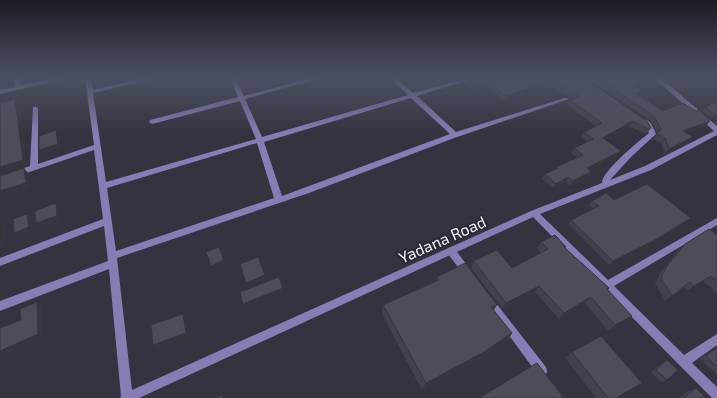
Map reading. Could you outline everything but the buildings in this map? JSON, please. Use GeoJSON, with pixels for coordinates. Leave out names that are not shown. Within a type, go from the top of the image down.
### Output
{"type":"FeatureCollection","features":[{"type":"Feature","properties":{"kind":"street"},"geometry":{"type":"LineString","coordinates":[[91,97],[96,147],[103,186],[127,397]]}},
{"type":"Feature","properties":{"kind":"street"},"geometry":{"type":"LineString","coordinates":[[152,122],[247,97]]}},
{"type":"Feature","properties":{"kind":"street"},"geometry":{"type":"LineString","coordinates":[[103,186],[411,97]]}},
{"type":"Feature","properties":{"kind":"street"},"geometry":{"type":"LineString","coordinates":[[414,97],[455,135]]}},
{"type":"Feature","properties":{"kind":"street"},"geometry":{"type":"LineString","coordinates":[[678,97],[717,131]]}},
{"type":"Feature","properties":{"kind":"street"},"geometry":{"type":"LineString","coordinates":[[242,98],[260,141],[279,200]]}},
{"type":"Feature","properties":{"kind":"street"},"geometry":{"type":"LineString","coordinates":[[0,306],[112,260],[455,135],[566,99]]}},
{"type":"Feature","properties":{"kind":"street"},"geometry":{"type":"LineString","coordinates":[[34,168],[35,108]]}},
{"type":"Feature","properties":{"kind":"street"},"geometry":{"type":"LineString","coordinates":[[606,184],[606,179],[637,145],[653,134],[648,124],[637,116]]}},
{"type":"Feature","properties":{"kind":"street","name":"Yadana Road"},"geometry":{"type":"LineString","coordinates":[[127,397],[534,213],[648,168],[717,131]]}},
{"type":"Feature","properties":{"kind":"street"},"geometry":{"type":"LineString","coordinates":[[0,179],[96,147]]}},
{"type":"Feature","properties":{"kind":"street"},"geometry":{"type":"LineString","coordinates":[[534,213],[717,396]]}},
{"type":"Feature","properties":{"kind":"street"},"geometry":{"type":"LineString","coordinates":[[0,262],[107,221]]}},
{"type":"Feature","properties":{"kind":"street"},"geometry":{"type":"LineString","coordinates":[[608,286],[717,221]]}},
{"type":"Feature","properties":{"kind":"street"},"geometry":{"type":"LineString","coordinates":[[451,251],[474,281]]}},
{"type":"Feature","properties":{"kind":"street"},"geometry":{"type":"LineString","coordinates":[[483,294],[548,380]]}},
{"type":"Feature","properties":{"kind":"street"},"geometry":{"type":"LineString","coordinates":[[684,362],[717,339]]}}]}
